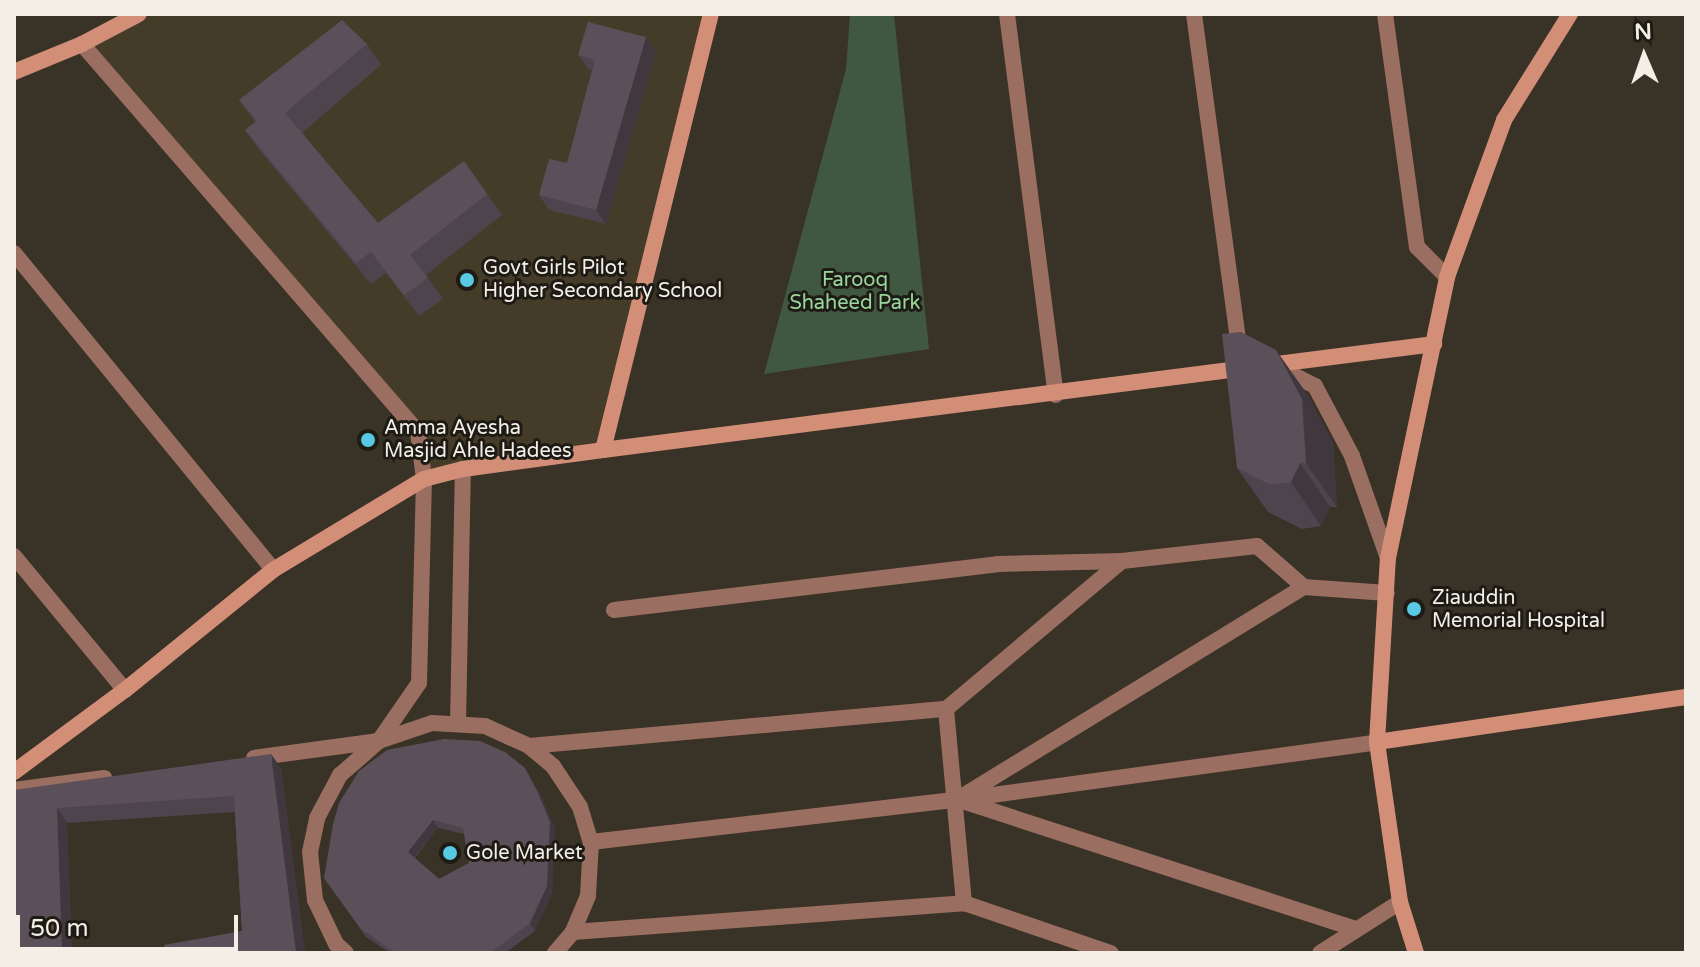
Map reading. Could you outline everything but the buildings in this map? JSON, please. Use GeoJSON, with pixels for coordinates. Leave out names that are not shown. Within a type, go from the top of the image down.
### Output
{"type":"FeatureCollection","features":[{"type":"Feature","properties":{"kind":"street"},"geometry":{"type":"LineString","coordinates":[[14,72],[82,44],[139,14]]}},
{"type":"Feature","properties":{"kind":"street"},"geometry":{"type":"LineString","coordinates":[[603,450],[711,14]]}},
{"type":"Feature","properties":{"kind":"street"},"geometry":{"type":"LineString","coordinates":[[1007,14],[1056,395]]}},
{"type":"Feature","properties":{"kind":"street"},"geometry":{"type":"LineString","coordinates":[[1194,14],[1243,370]]}},
{"type":"Feature","properties":{"kind":"street"},"geometry":{"type":"LineString","coordinates":[[1385,14],[1417,247],[1447,277]]}},
{"type":"Feature","properties":{"kind":"street"},"geometry":{"type":"LineString","coordinates":[[1416,953],[1400,902],[1377,742],[1388,558],[1447,277],[1504,120],[1570,14]]}},
{"type":"Feature","properties":{"kind":"street"},"geometry":{"type":"LineString","coordinates":[[82,44],[418,432],[424,479],[419,683],[379,741],[340,775],[317,818],[310,852],[315,900],[336,944],[346,953]]}},
{"type":"Feature","properties":{"kind":"street"},"geometry":{"type":"LineString","coordinates":[[14,253],[273,570]]}},
{"type":"Feature","properties":{"kind":"street"},"geometry":{"type":"LineString","coordinates":[[14,772],[125,690],[273,570],[424,479],[463,469],[603,450],[1056,395],[1434,344]]}},
{"type":"Feature","properties":{"kind":"street"},"geometry":{"type":"LineString","coordinates":[[1276,366],[1315,386],[1352,456],[1388,558]]}},
{"type":"Feature","properties":{"kind":"street"},"geometry":{"type":"LineString","coordinates":[[458,724],[463,469]]}},
{"type":"Feature","properties":{"kind":"street"},"geometry":{"type":"LineString","coordinates":[[614,610],[997,564],[1122,561],[1257,546],[1304,587]]}},
{"type":"Feature","properties":{"kind":"street"},"geometry":{"type":"LineString","coordinates":[[14,556],[125,690]]}},
{"type":"Feature","properties":{"kind":"street"},"geometry":{"type":"LineString","coordinates":[[529,746],[946,709],[1122,561]]}},
{"type":"Feature","properties":{"kind":"street"},"geometry":{"type":"LineString","coordinates":[[956,800],[1304,587],[1387,593]]}},
{"type":"Feature","properties":{"kind":"street"},"geometry":{"type":"LineString","coordinates":[[591,842],[956,800],[1686,697]]}},
{"type":"Feature","properties":{"kind":"street"},"geometry":{"type":"LineString","coordinates":[[946,709],[964,903]]}},
{"type":"Feature","properties":{"kind":"street"},"geometry":{"type":"LineString","coordinates":[[238,760],[379,741],[432,723],[485,726],[529,746],[553,766],[580,807],[591,842],[588,896],[573,932],[555,953]]}},
{"type":"Feature","properties":{"kind":"street"},"geometry":{"type":"LineString","coordinates":[[14,790],[117,776]]}},
{"type":"Feature","properties":{"kind":"street"},"geometry":{"type":"LineString","coordinates":[[956,800],[1354,928]]}},
{"type":"Feature","properties":{"kind":"street"},"geometry":{"type":"LineString","coordinates":[[1320,953],[1354,928],[1400,902]]}},
{"type":"Feature","properties":{"kind":"street"},"geometry":{"type":"LineString","coordinates":[[573,932],[964,903],[1111,953]]}},
{"type":"Feature","properties":{"kind":"shaded area","name":"Govt Girls Pilot Higher Secondary School"},"geometry":{"type":"Polygon","coordinates":[[[139,14],[711,14],[603,450],[424,479],[418,432],[82,44],[139,14]]]}},
{"type":"Feature","properties":{"kind":"green space","name":"Farooq Shaheed Park"},"geometry":{"type":"Polygon","coordinates":[[[850,14],[894,14],[929,349],[764,374],[846,69],[850,14]]]}},
{"type":"Feature","properties":{"kind":"place","name":"Govt Girls Pilot Higher Secondary School"},"geometry":{"type":"Point","coordinates":[467,280]}},
{"type":"Feature","properties":{"kind":"place","name":"Amma Ayesha Masjid Ahle Hadees"},"geometry":{"type":"Point","coordinates":[368,440]}},
{"type":"Feature","properties":{"kind":"place","name":"Ziauddin Memorial Hospital"},"geometry":{"type":"Point","coordinates":[1414,609]}},
{"type":"Feature","properties":{"kind":"place","name":"Gole Market"},"geometry":{"type":"Point","coordinates":[450,853]}}]}
